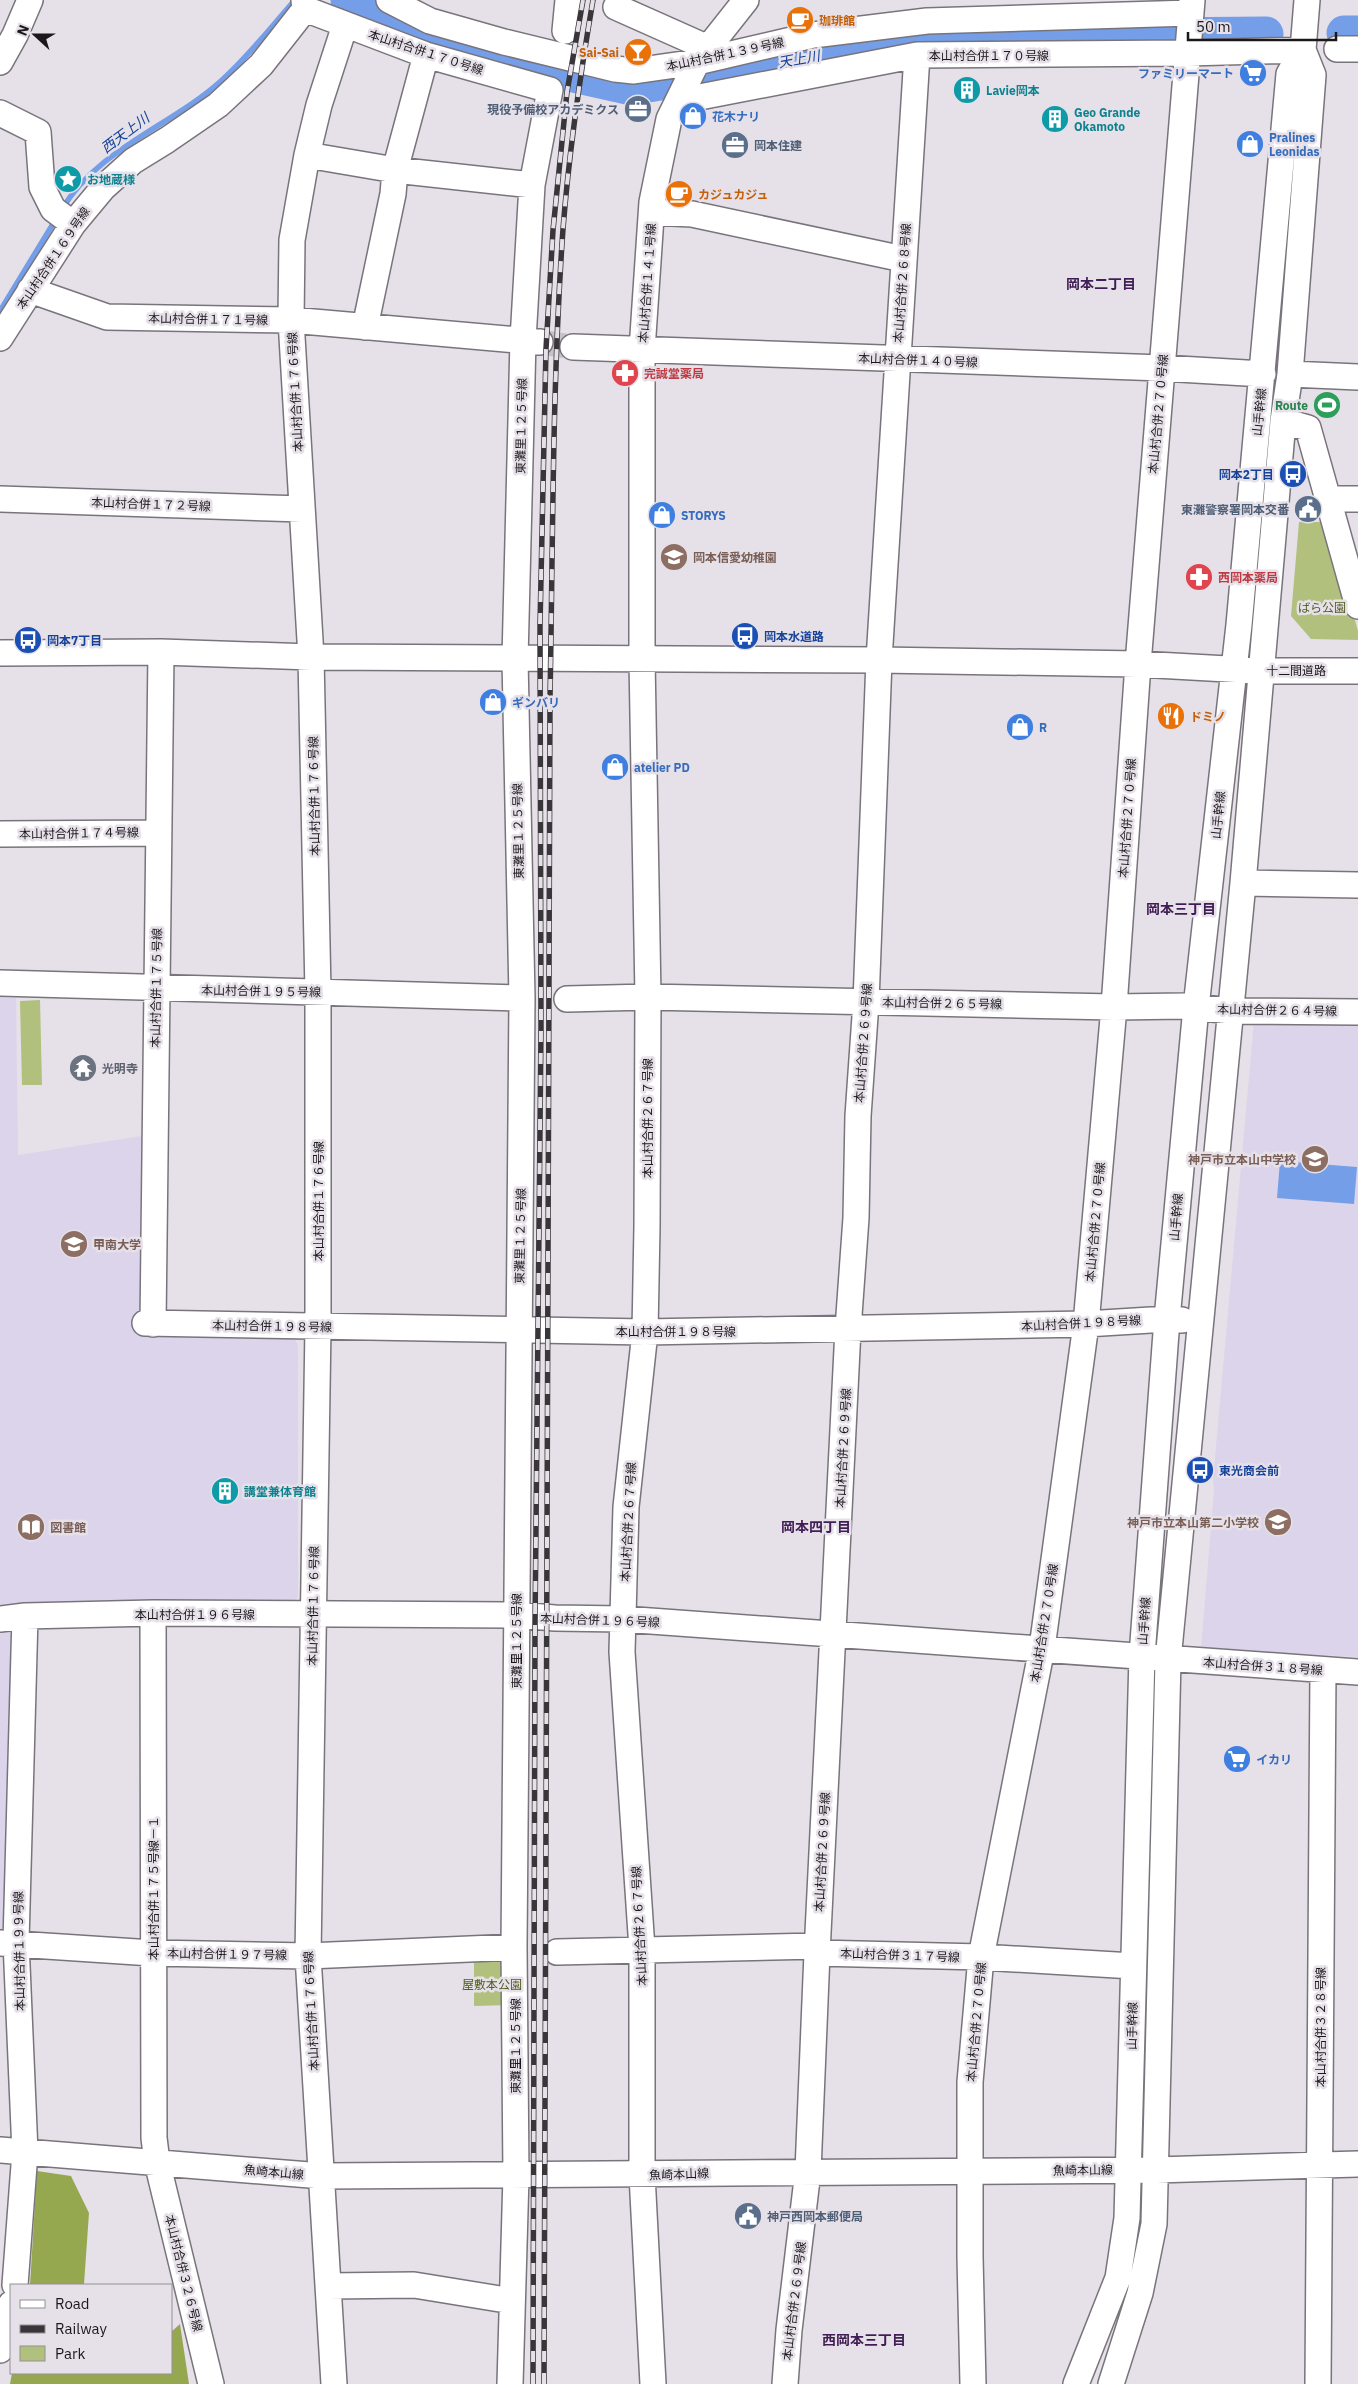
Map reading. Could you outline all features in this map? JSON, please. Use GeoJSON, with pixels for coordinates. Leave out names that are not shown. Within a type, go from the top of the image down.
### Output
{"type":"FeatureCollection","features":[{"type":"Feature","properties":{"kind":"street"},"geometry":{"type":"LineString","coordinates":[[0,62],[15,35],[30,0]]}},
{"type":"Feature","properties":{"kind":"street","name":"本山村合併１３９号線"},"geometry":{"type":"LineString","coordinates":[[389,0],[430,20],[504,42],[615,69],[653,70],[692,75],[813,35],[927,21],[1192,6]]}},
{"type":"Feature","properties":{"kind":"street"},"geometry":{"type":"LineString","coordinates":[[565,31],[568,0]]}},
{"type":"Feature","properties":{"kind":"street","name":"本山村合併１４１号線"},"geometry":{"type":"LineString","coordinates":[[642,659],[642,350],[652,212],[669,119],[692,75],[746,0]]}},
{"type":"Feature","properties":{"kind":"street","name":"山手幹線"},"geometry":{"type":"LineString","coordinates":[[1076,2384],[1118,2278],[1128,2218],[1142,1656],[1167,1319],[1196,1007],[1234,669],[1263,374],[1289,74],[1302,50],[1307,0]]}},
{"type":"Feature","properties":{"kind":"street","name":"本山村合併１７０号線"},"geometry":{"type":"LineString","coordinates":[[304,4],[345,25],[426,55],[550,90]]}},
{"type":"Feature","properties":{"kind":"street","name":"本山村合併１６９号線"},"geometry":{"type":"LineString","coordinates":[[0,338],[74,224],[103,188],[133,160],[167,140],[218,105],[254,72],[304,4]]}},
{"type":"Feature","properties":{"kind":"street","name":"本山村合併２７０号線"},"geometry":{"type":"LineString","coordinates":[[973,2384],[970,2257],[970,2082],[982,1957],[1042,1648],[1086,1324],[1114,1007],[1138,664],[1192,6]]}},
{"type":"Feature","properties":{"kind":"street"},"geometry":{"type":"LineString","coordinates":[[616,7],[692,75]]}},
{"type":"Feature","properties":{"kind":"street","name":"本山村合併１７６号線"},"geometry":{"type":"LineString","coordinates":[[334,2384],[308,1956],[318,1327],[318,992],[311,657],[291,320],[292,240],[307,154],[319,105],[345,25]]}},
{"type":"Feature","properties":{"kind":"street","name":"本山村合併１７０号線"},"geometry":{"type":"LineString","coordinates":[[692,75],[917,55],[1188,53],[1302,50]]}},
{"type":"Feature","properties":{"kind":"street","name":"山手幹線"},"geometry":{"type":"LineString","coordinates":[[1111,2384],[1140,2294],[1154,2224],[1168,1660],[1263,671],[1283,421],[1290,374],[1313,75],[1302,50]]}},
{"type":"Feature","properties":{"kind":"street"},"geometry":{"type":"LineString","coordinates":[[365,327],[393,194],[396,170],[426,55]]}},
{"type":"Feature","properties":{"kind":"street","name":"本山村合併２６８号線"},"geometry":{"type":"LineString","coordinates":[[879,660],[917,55]]}},
{"type":"Feature","properties":{"kind":"street","name":"東灘里１２５号線"},"geometry":{"type":"LineString","coordinates":[[510,2384],[516,2176],[514,1946],[522,998],[515,659],[531,341],[532,184],[550,90]]}},
{"type":"Feature","properties":{"kind":"street"},"geometry":{"type":"LineString","coordinates":[[0,113],[38,132],[42,187],[53,209],[74,224]]}},
{"type":"Feature","properties":{"kind":"street"},"geometry":{"type":"LineString","coordinates":[[307,154],[396,170],[532,184]]}},
{"type":"Feature","properties":{"kind":"street"},"geometry":{"type":"LineString","coordinates":[[652,212],[692,214],[903,259]]}},
{"type":"Feature","properties":{"kind":"street","name":"本山村合併１７１号線"},"geometry":{"type":"LineString","coordinates":[[30,290],[107,317],[291,320],[531,341]]}},
{"type":"Feature","properties":{"kind":"street","name":"本山村合併１４０号線"},"geometry":{"type":"LineString","coordinates":[[573,347],[1162,368],[1263,374]]}},
{"type":"Feature","properties":{"kind":"street"},"geometry":{"type":"LineString","coordinates":[[1290,374],[1358,377]]}},
{"type":"Feature","properties":{"kind":"street"},"geometry":{"type":"LineString","coordinates":[[1283,421],[1308,428],[1358,606]]}},
{"type":"Feature","properties":{"kind":"street","name":"本山村合併１７２号線"},"geometry":{"type":"LineString","coordinates":[[0,499],[302,509]]}},
{"type":"Feature","properties":{"kind":"street"},"geometry":{"type":"LineString","coordinates":[[1327,499],[1358,499]]}},
{"type":"Feature","properties":{"kind":"street","name":"十二間道路"},"geometry":{"type":"LineString","coordinates":[[0,654],[160,652],[311,657],[879,660],[1138,664],[1263,671],[1358,671]]}},
{"type":"Feature","properties":{"kind":"street","name":"本山村合併１７５号線"},"geometry":{"type":"LineString","coordinates":[[149,1324],[160,652]]}},
{"type":"Feature","properties":{"kind":"street","name":"本山村合併２６７号線"},"geometry":{"type":"LineString","coordinates":[[642,659],[648,998],[645,1332],[626,1508],[622,1652],[642,1949],[642,2175],[653,2384]]}},
{"type":"Feature","properties":{"kind":"street","name":"本山村合併２６９号線"},"geometry":{"type":"LineString","coordinates":[[785,2384],[789,2330],[808,2171],[817,1949],[848,1330],[856,1218],[858,1116],[866,1002],[879,660]]}},
{"type":"Feature","properties":{"kind":"street","name":"本山村合併１７４号線"},"geometry":{"type":"LineString","coordinates":[[0,834],[158,833]]}},
{"type":"Feature","properties":{"kind":"street"},"geometry":{"type":"LineString","coordinates":[[1243,883],[1358,885]]}},
{"type":"Feature","properties":{"kind":"street","name":"本山村合併１９５号線"},"geometry":{"type":"LineString","coordinates":[[0,983],[522,998]]}},
{"type":"Feature","properties":{"kind":"street","name":"本山村合併２６５号線"},"geometry":{"type":"LineString","coordinates":[[567,999],[648,998],[1196,1007]]}},
{"type":"Feature","properties":{"kind":"street","name":"本山村合併２６４号線"},"geometry":{"type":"LineString","coordinates":[[1196,1007],[1231,1011],[1358,1012]]}},
{"type":"Feature","properties":{"kind":"street","name":"本山村合併１９８号線"},"geometry":{"type":"LineString","coordinates":[[149,1324],[645,1332],[848,1330],[1086,1324],[1167,1319],[1200,1321]]}},
{"type":"Feature","properties":{"kind":"street","name":"本山村合併１９６号線"},"geometry":{"type":"LineString","coordinates":[[0,1619],[25,1616],[153,1613],[517,1615],[624,1619],[1042,1648],[1142,1656],[1168,1660]]}},
{"type":"Feature","properties":{"kind":"street","name":"本山村合併１７５号線－１"},"geometry":{"type":"LineString","coordinates":[[153,1613],[152,1952],[154,2138],[157,2162]]}},
{"type":"Feature","properties":{"kind":"street","name":"本山村合併１９９号線"},"geometry":{"type":"LineString","coordinates":[[10,2279],[25,2152],[8,1943],[25,1616]]}},
{"type":"Feature","properties":{"kind":"street","name":"本山村合併３１８号線"},"geometry":{"type":"LineString","coordinates":[[1168,1660],[1358,1672]]}},
{"type":"Feature","properties":{"kind":"street","name":"本山村合併３２８号線"},"geometry":{"type":"LineString","coordinates":[[1318,2384],[1323,1670]]}},
{"type":"Feature","properties":{"kind":"street","name":"本山村合併１９７号線"},"geometry":{"type":"LineString","coordinates":[[8,1943],[152,1952],[308,1956],[514,1946]]}},
{"type":"Feature","properties":{"kind":"street","name":"本山村合併３１７号線"},"geometry":{"type":"LineString","coordinates":[[556,1952],[642,1949],[817,1949],[1133,1966]]}},
{"type":"Feature","properties":{"kind":"street","name":"魚崎本山線"},"geometry":{"type":"LineString","coordinates":[[0,2150],[322,2176],[642,2175],[808,2171],[1156,2170],[1358,2164]]}},
{"type":"Feature","properties":{"kind":"street","name":"本山村合併３２６号線"},"geometry":{"type":"LineString","coordinates":[[157,2162],[211,2384]]}},
{"type":"Feature","properties":{"kind":"street"},"geometry":{"type":"LineString","coordinates":[[328,2286],[414,2285],[512,2301]]}},
{"type":"Feature","properties":{"kind":"street"},"geometry":{"type":"LineString","coordinates":[[0,2350],[10,2308]]}},
{"type":"Feature","properties":{"kind":"shaded area","name":"甲南大学"},"geometry":{"type":"Polygon","coordinates":[[[0,997],[16,998],[18,1155],[148,1135],[147,1332],[294,1338],[298,1345],[298,1597],[290,1606],[0,1608],[0,997]]]}},
{"type":"Feature","properties":{"kind":"shaded area"},"geometry":{"type":"Polygon","coordinates":[[[1254,1021],[1358,1023],[1358,1657],[1201,1649],[1214,1490],[1213,1480],[1254,1021]]]}},
{"type":"Feature","properties":{"kind":"shaded area"},"geometry":{"type":"Polygon","coordinates":[[[3,1627],[13,1633],[5,1925],[0,1932],[0,1628],[3,1627]]]}},
{"type":"Feature","properties":{"kind":"green space","name":"ばら公園"},"geometry":{"type":"Polygon","coordinates":[[[1299,522],[1328,522],[1358,631],[1358,640],[1311,639],[1291,616],[1299,522]]]}},
{"type":"Feature","properties":{"kind":"green space"},"geometry":{"type":"Polygon","coordinates":[[[40,1000],[42,1085],[22,1085],[20,1001],[40,1000]]]}},
{"type":"Feature","properties":{"kind":"green space","name":"屋敷本公園"},"geometry":{"type":"Polygon","coordinates":[[[500,1955],[509,1963],[509,2005],[474,2006],[474,1956],[500,1955]]]}},
{"type":"Feature","properties":{"kind":"green space"},"geometry":{"type":"Polygon","coordinates":[[[37,2171],[71,2176],[89,2213],[84,2284],[30,2284],[37,2171]]]}},
{"type":"Feature","properties":{"kind":"green space"},"geometry":{"type":"Polygon","coordinates":[[[180,2324],[189,2384],[10,2384],[12,2374],[172,2374],[172,2331],[180,2324]]]}},
{"type":"Feature","properties":{"kind":"water"},"geometry":{"type":"Polygon","coordinates":[[[1280,1161],[1357,1167],[1354,1204],[1277,1198],[1280,1161]]]}},
{"type":"Feature","properties":{"kind":"waterway","name":"西天上川"},"geometry":{"type":"LineString","coordinates":[[62,209],[77,188],[95,170],[136,139],[180,112],[221,81],[250,52],[295,0]]}},
{"type":"Feature","properties":{"kind":"waterway","name":"天上川"},"geometry":{"type":"LineString","coordinates":[[348,0],[400,26],[471,52],[631,88],[926,37],[1266,34]]}},
{"type":"Feature","properties":{"kind":"waterway","name":"天上川"},"geometry":{"type":"LineString","coordinates":[[1344,33],[1358,33]]}},
{"type":"Feature","properties":{"kind":"waterway","name":"西天上川"},"geometry":{"type":"LineString","coordinates":[[0,311],[56,219]]}},
{"type":"Feature","properties":{"kind":"tunnel"},"geometry":{"type":"LineString","coordinates":[[540,342],[573,347]]}},
{"type":"Feature","properties":{"kind":"railway"},"geometry":{"type":"LineString","coordinates":[[533,2384],[535,1626],[541,1029],[540,625],[546,349],[553,230],[567,92],[583,0]]}},
{"type":"Feature","properties":{"kind":"railway"},"geometry":{"type":"LineString","coordinates":[[544,2384],[550,698],[554,464],[559,288],[563,229],[575,114],[593,0]]}},
{"type":"Feature","properties":{"kind":"place","name":"珈琲館"},"geometry":{"type":"Point","coordinates":[800,20]}},
{"type":"Feature","properties":{"kind":"place","name":"Sai-Sai"},"geometry":{"type":"Point","coordinates":[638,52]}},
{"type":"Feature","properties":{"kind":"place","name":"ファミリーマート"},"geometry":{"type":"Point","coordinates":[1253,73]}},
{"type":"Feature","properties":{"kind":"place","name":"Lavie岡本"},"geometry":{"type":"Point","coordinates":[967,90]}},
{"type":"Feature","properties":{"kind":"place","name":"現役予備校アカデミクス"},"geometry":{"type":"Point","coordinates":[638,109]}},
{"type":"Feature","properties":{"kind":"place","name":"花木ナリ"},"geometry":{"type":"Point","coordinates":[693,116]}},
{"type":"Feature","properties":{"kind":"place","name":"Geo Grande Okamoto"},"geometry":{"type":"Point","coordinates":[1055,119]}},
{"type":"Feature","properties":{"kind":"place","name":"Pralines Leonidas"},"geometry":{"type":"Point","coordinates":[1250,144]}},
{"type":"Feature","properties":{"kind":"place","name":"岡本住建"},"geometry":{"type":"Point","coordinates":[735,145]}},
{"type":"Feature","properties":{"kind":"place","name":"お地蔵様"},"geometry":{"type":"Point","coordinates":[68,179]}},
{"type":"Feature","properties":{"kind":"place","name":"カジュカジュ"},"geometry":{"type":"Point","coordinates":[679,194]}},
{"type":"Feature","properties":{"kind":"place","name":"完誠堂薬局"},"geometry":{"type":"Point","coordinates":[625,373]}},
{"type":"Feature","properties":{"kind":"place","name":"Route"},"geometry":{"type":"Point","coordinates":[1327,405]}},
{"type":"Feature","properties":{"kind":"place","name":"岡本2丁目"},"geometry":{"type":"Point","coordinates":[1293,474]}},
{"type":"Feature","properties":{"kind":"place","name":"東灘警察署岡本交番"},"geometry":{"type":"Point","coordinates":[1308,509]}},
{"type":"Feature","properties":{"kind":"place","name":"STORYS"},"geometry":{"type":"Point","coordinates":[662,515]}},
{"type":"Feature","properties":{"kind":"place","name":"岡本信愛幼稚園"},"geometry":{"type":"Point","coordinates":[674,557]}},
{"type":"Feature","properties":{"kind":"place","name":"西岡本薬局"},"geometry":{"type":"Point","coordinates":[1199,577]}},
{"type":"Feature","properties":{"kind":"place","name":"岡本水道路"},"geometry":{"type":"Point","coordinates":[745,636]}},
{"type":"Feature","properties":{"kind":"place","name":"岡本7丁目"},"geometry":{"type":"Point","coordinates":[28,640]}},
{"type":"Feature","properties":{"kind":"place","name":"ギンバリ"},"geometry":{"type":"Point","coordinates":[493,702]}},
{"type":"Feature","properties":{"kind":"place","name":"ドミノ"},"geometry":{"type":"Point","coordinates":[1171,716]}},
{"type":"Feature","properties":{"kind":"place","name":"R"},"geometry":{"type":"Point","coordinates":[1020,727]}},
{"type":"Feature","properties":{"kind":"place","name":"atelier PD"},"geometry":{"type":"Point","coordinates":[615,767]}},
{"type":"Feature","properties":{"kind":"place","name":"光明寺"},"geometry":{"type":"Point","coordinates":[83,1068]}},
{"type":"Feature","properties":{"kind":"place","name":"神戸市立本山中学校"},"geometry":{"type":"Point","coordinates":[1315,1159]}},
{"type":"Feature","properties":{"kind":"place","name":"甲南大学"},"geometry":{"type":"Point","coordinates":[74,1244]}},
{"type":"Feature","properties":{"kind":"place","name":"東光商会前"},"geometry":{"type":"Point","coordinates":[1200,1470]}},
{"type":"Feature","properties":{"kind":"place","name":"講堂兼体育館"},"geometry":{"type":"Point","coordinates":[225,1491]}},
{"type":"Feature","properties":{"kind":"place","name":"神戸市立本山第二小学校"},"geometry":{"type":"Point","coordinates":[1278,1522]}},
{"type":"Feature","properties":{"kind":"place","name":"図書館"},"geometry":{"type":"Point","coordinates":[31,1527]}},
{"type":"Feature","properties":{"kind":"place","name":"イカリ"},"geometry":{"type":"Point","coordinates":[1237,1759]}},
{"type":"Feature","properties":{"kind":"place","name":"神戸西岡本郵便局"},"geometry":{"type":"Point","coordinates":[748,2216]}},
{"type":"Feature","properties":{"kind":"district","name":"岡本二丁目"},"geometry":{"type":"Point","coordinates":[1101,284]}},
{"type":"Feature","properties":{"kind":"district","name":"岡本三丁目"},"geometry":{"type":"Point","coordinates":[1181,909]}},
{"type":"Feature","properties":{"kind":"district","name":"岡本四丁目"},"geometry":{"type":"Point","coordinates":[816,1527]}},
{"type":"Feature","properties":{"kind":"district","name":"西岡本三丁目"},"geometry":{"type":"Point","coordinates":[864,2340]}}]}
